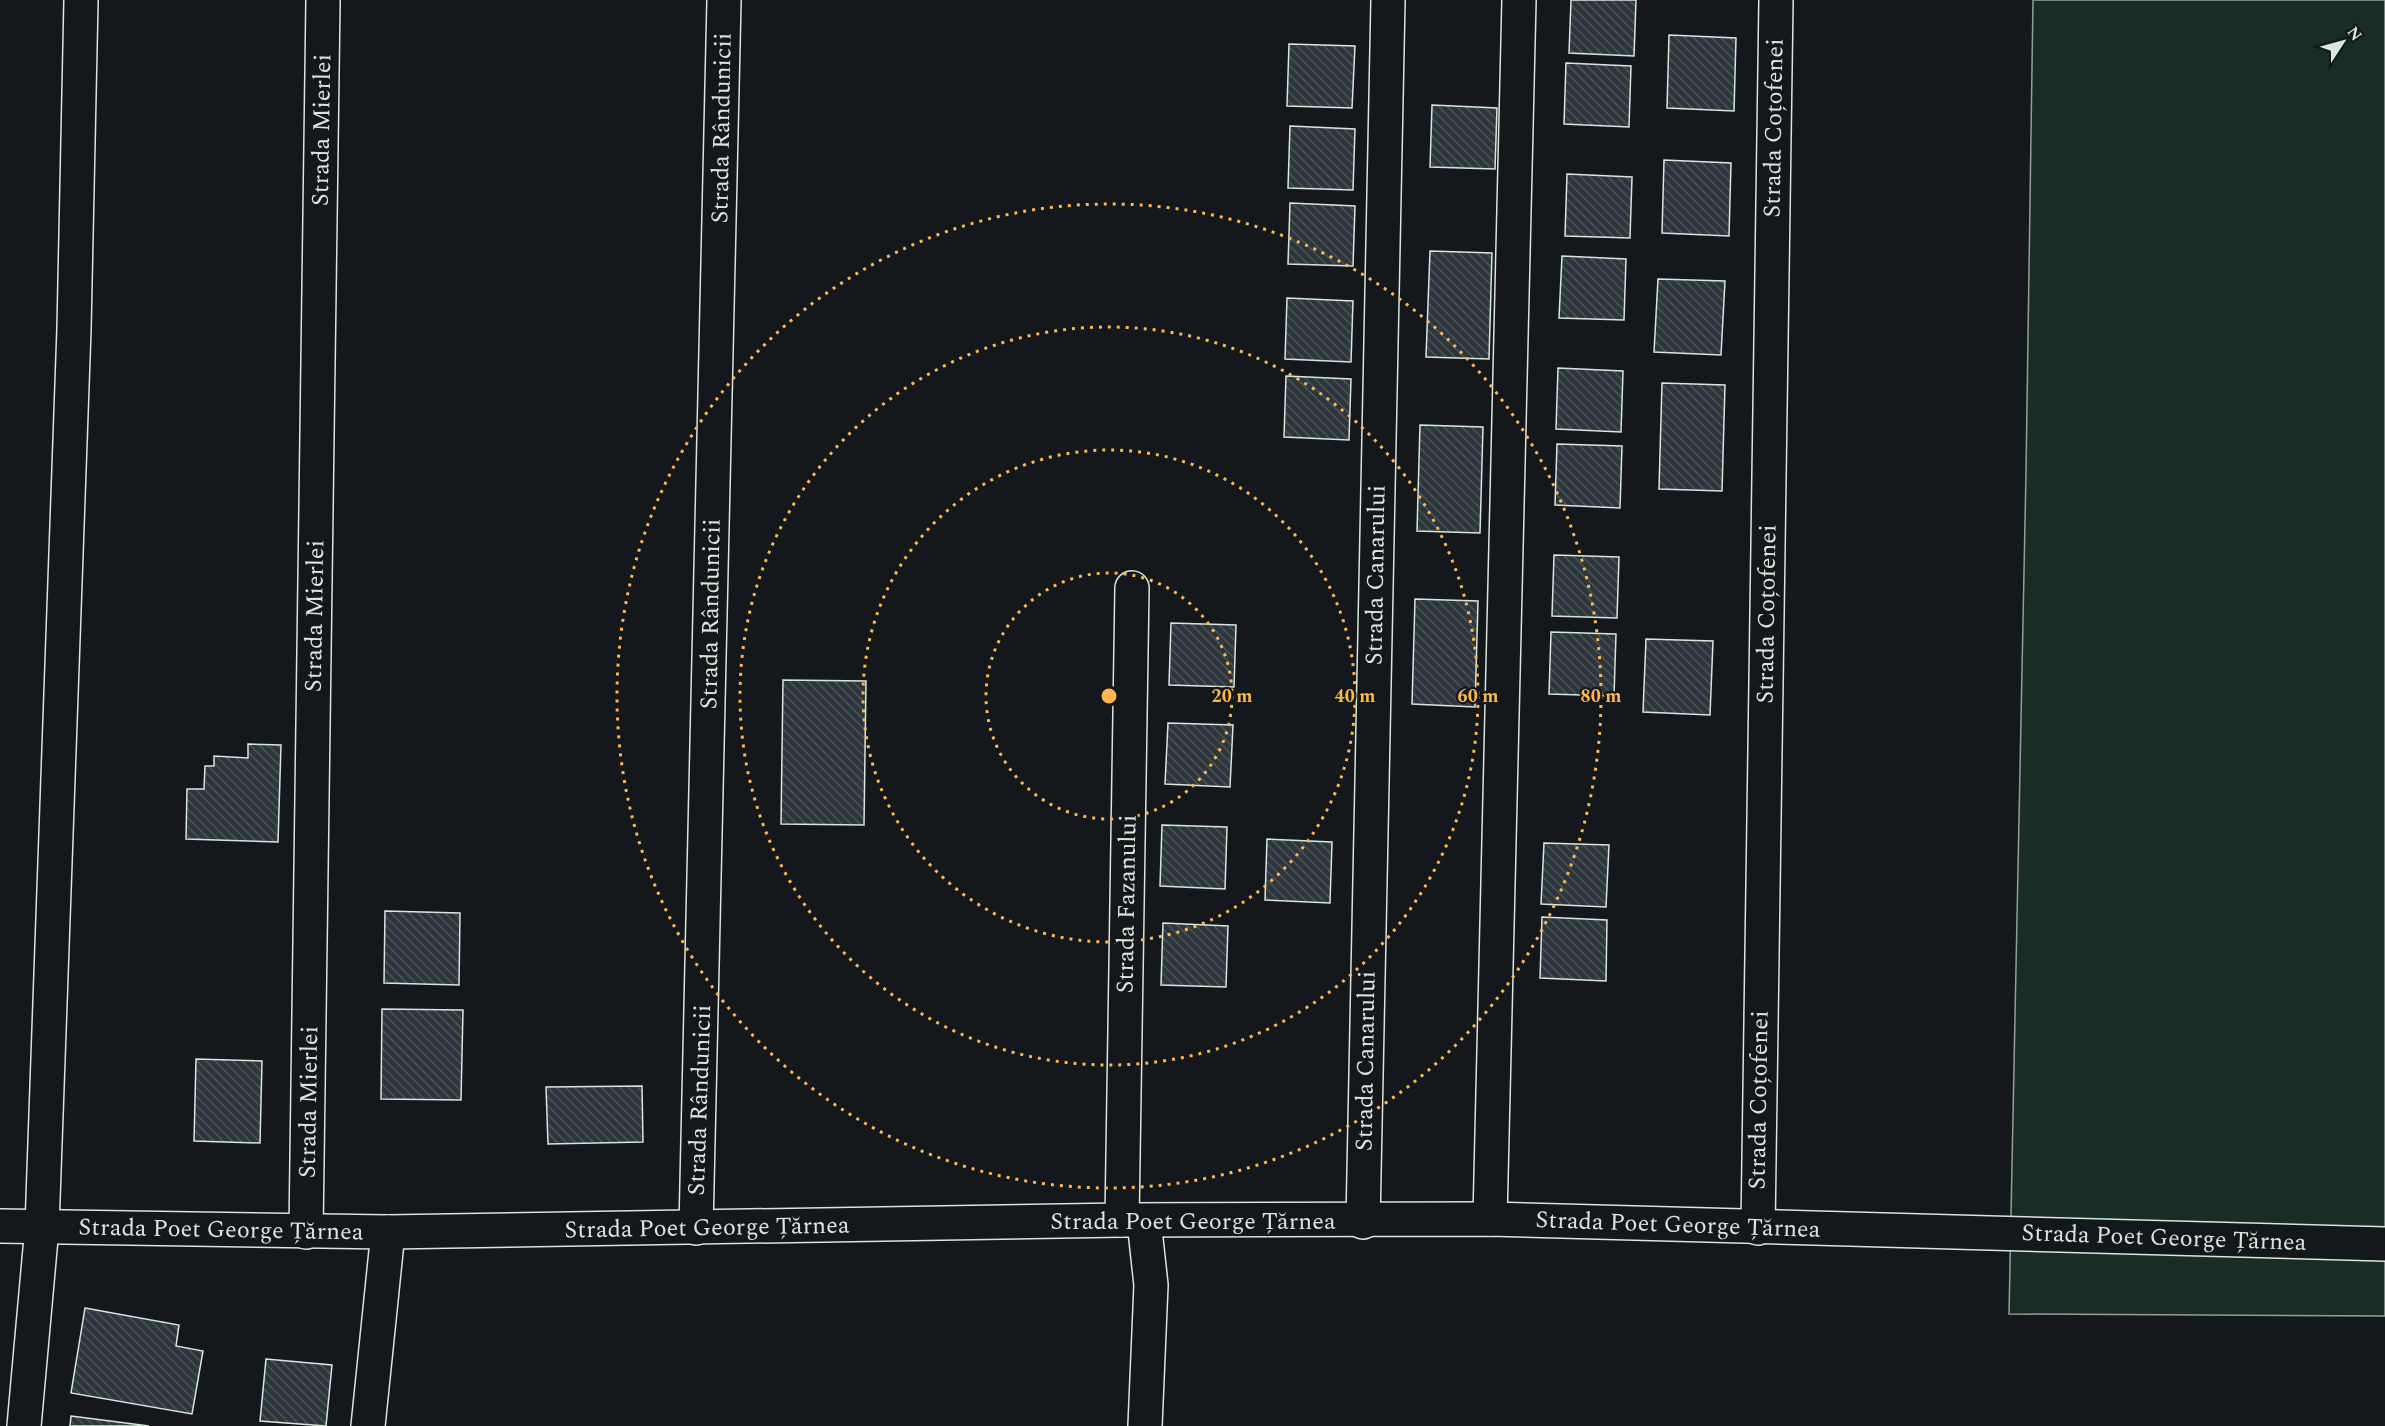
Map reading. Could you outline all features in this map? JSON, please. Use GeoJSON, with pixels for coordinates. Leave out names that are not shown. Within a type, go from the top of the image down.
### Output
{"type":"FeatureCollection","features":[{"type":"Feature","properties":{"kind":"street"},"geometry":{"type":"LineString","coordinates":[[24,1426],[42,1227],[73,341],[81,0]]}},
{"type":"Feature","properties":{"kind":"street","name":"Strada Mierlei"},"geometry":{"type":"LineString","coordinates":[[306,1232],[323,0]]}},
{"type":"Feature","properties":{"kind":"street","name":"Strada Rândunicii"},"geometry":{"type":"LineString","coordinates":[[696,1228],[724,0]]}},
{"type":"Feature","properties":{"kind":"street","name":"Strada Canarului"},"geometry":{"type":"LineString","coordinates":[[1363,1222],[1388,0]]}},
{"type":"Feature","properties":{"kind":"street"},"geometry":{"type":"LineString","coordinates":[[1490,1220],[1519,0]]}},
{"type":"Feature","properties":{"kind":"street","name":"Strada Coțofenei"},"geometry":{"type":"LineString","coordinates":[[1758,1228],[1776,0]]}},
{"type":"Feature","properties":{"kind":"street","name":"Strada Fazanului"},"geometry":{"type":"LineString","coordinates":[[1132,588],[1133,1221],[1151,1285],[1145,1426]]}},
{"type":"Feature","properties":{"kind":"street","name":"Strada Poet George Țărnea"},"geometry":{"type":"LineString","coordinates":[[0,1226],[388,1232],[1133,1221],[1490,1220],[2385,1244]]}},
{"type":"Feature","properties":{"kind":"street"},"geometry":{"type":"LineString","coordinates":[[368,1426],[388,1232]]}},
{"type":"Feature","properties":{"kind":"green space"},"geometry":{"type":"Polygon","coordinates":[[[2033,0],[2385,0],[2385,1316],[2009,1314],[2033,0]]]}},
{"type":"Feature","properties":{"kind":"building"},"geometry":{"type":"Polygon","coordinates":[[[1571,0],[1636,0],[1634,56],[1569,53],[1571,0]]]}},
{"type":"Feature","properties":{"kind":"building"},"geometry":{"type":"Polygon","coordinates":[[[1669,35],[1736,38],[1734,111],[1667,108],[1669,35]]]}},
{"type":"Feature","properties":{"kind":"building"},"geometry":{"type":"Polygon","coordinates":[[[1289,44],[1355,46],[1352,108],[1287,106],[1289,44]]]}},
{"type":"Feature","properties":{"kind":"building"},"geometry":{"type":"Polygon","coordinates":[[[1566,63],[1631,66],[1629,127],[1564,124],[1566,63]]]}},
{"type":"Feature","properties":{"kind":"building"},"geometry":{"type":"Polygon","coordinates":[[[1432,105],[1497,108],[1495,169],[1430,167],[1432,105]]]}},
{"type":"Feature","properties":{"kind":"building"},"geometry":{"type":"Polygon","coordinates":[[[1290,126],[1355,129],[1353,190],[1288,188],[1290,126]]]}},
{"type":"Feature","properties":{"kind":"building"},"geometry":{"type":"Polygon","coordinates":[[[1664,160],[1731,163],[1729,236],[1662,233],[1664,160]]]}},
{"type":"Feature","properties":{"kind":"building"},"geometry":{"type":"Polygon","coordinates":[[[1567,174],[1632,177],[1630,238],[1565,236],[1567,174]]]}},
{"type":"Feature","properties":{"kind":"building"},"geometry":{"type":"Polygon","coordinates":[[[1290,203],[1355,206],[1353,266],[1288,264],[1290,203]]]}},
{"type":"Feature","properties":{"kind":"building"},"geometry":{"type":"Polygon","coordinates":[[[1430,251],[1492,253],[1489,359],[1426,357],[1430,251]]]}},
{"type":"Feature","properties":{"kind":"building"},"geometry":{"type":"Polygon","coordinates":[[[1562,256],[1626,259],[1624,320],[1559,318],[1562,256]]]}},
{"type":"Feature","properties":{"kind":"building"},"geometry":{"type":"Polygon","coordinates":[[[1658,279],[1725,281],[1721,355],[1654,352],[1658,279]]]}},
{"type":"Feature","properties":{"kind":"building"},"geometry":{"type":"Polygon","coordinates":[[[1287,298],[1353,301],[1351,362],[1285,359],[1287,298]]]}},
{"type":"Feature","properties":{"kind":"building"},"geometry":{"type":"Polygon","coordinates":[[[1558,368],[1623,371],[1621,432],[1556,429],[1558,368]]]}},
{"type":"Feature","properties":{"kind":"building"},"geometry":{"type":"Polygon","coordinates":[[[1286,376],[1351,379],[1349,440],[1284,437],[1286,376]]]}},
{"type":"Feature","properties":{"kind":"building"},"geometry":{"type":"Polygon","coordinates":[[[1662,383],[1725,385],[1722,491],[1659,489],[1662,383]]]}},
{"type":"Feature","properties":{"kind":"building"},"geometry":{"type":"Polygon","coordinates":[[[1420,425],[1483,427],[1480,533],[1417,531],[1420,425]]]}},
{"type":"Feature","properties":{"kind":"building"},"geometry":{"type":"Polygon","coordinates":[[[1557,444],[1622,446],[1620,508],[1555,505],[1557,444]]]}},
{"type":"Feature","properties":{"kind":"building"},"geometry":{"type":"Polygon","coordinates":[[[1554,555],[1619,557],[1617,618],[1552,616],[1554,555]]]}},
{"type":"Feature","properties":{"kind":"building"},"geometry":{"type":"Polygon","coordinates":[[[1415,599],[1478,601],[1475,707],[1412,704],[1415,599]]]}},
{"type":"Feature","properties":{"kind":"building"},"geometry":{"type":"Polygon","coordinates":[[[1171,623],[1236,625],[1234,687],[1169,685],[1171,623]]]}},
{"type":"Feature","properties":{"kind":"building"},"geometry":{"type":"Polygon","coordinates":[[[1551,632],[1616,634],[1614,696],[1549,694],[1551,632]]]}},
{"type":"Feature","properties":{"kind":"building"},"geometry":{"type":"Polygon","coordinates":[[[1646,639],[1713,641],[1710,715],[1643,712],[1646,639]]]}},
{"type":"Feature","properties":{"kind":"building"},"geometry":{"type":"Polygon","coordinates":[[[783,680],[866,681],[864,825],[781,824],[783,680]]]}},
{"type":"Feature","properties":{"kind":"building"},"geometry":{"type":"Polygon","coordinates":[[[1168,723],[1233,725],[1230,787],[1165,784],[1168,723]]]}},
{"type":"Feature","properties":{"kind":"building"},"geometry":{"type":"Polygon","coordinates":[[[248,744],[281,745],[278,842],[186,839],[187,789],[204,789],[205,766],[214,766],[214,756],[248,758],[248,744]]]}},
{"type":"Feature","properties":{"kind":"building"},"geometry":{"type":"Polygon","coordinates":[[[1162,825],[1227,827],[1225,889],[1160,886],[1162,825]]]}},
{"type":"Feature","properties":{"kind":"building"},"geometry":{"type":"Polygon","coordinates":[[[1267,839],[1332,842],[1330,903],[1265,900],[1267,839]]]}},
{"type":"Feature","properties":{"kind":"building"},"geometry":{"type":"Polygon","coordinates":[[[1544,843],[1609,845],[1606,907],[1541,904],[1544,843]]]}},
{"type":"Feature","properties":{"kind":"building"},"geometry":{"type":"Polygon","coordinates":[[[385,911],[460,913],[459,985],[384,983],[385,911]]]}},
{"type":"Feature","properties":{"kind":"building"},"geometry":{"type":"Polygon","coordinates":[[[1542,917],[1607,920],[1606,981],[1540,978],[1542,917]]]}},
{"type":"Feature","properties":{"kind":"building"},"geometry":{"type":"Polygon","coordinates":[[[1163,923],[1228,926],[1226,987],[1161,985],[1163,923]]]}},
{"type":"Feature","properties":{"kind":"building"},"geometry":{"type":"Polygon","coordinates":[[[382,1009],[463,1010],[461,1100],[381,1099],[382,1009]]]}},
{"type":"Feature","properties":{"kind":"building"},"geometry":{"type":"Polygon","coordinates":[[[196,1059],[262,1061],[260,1143],[194,1141],[196,1059]]]}},
{"type":"Feature","properties":{"kind":"building"},"geometry":{"type":"Polygon","coordinates":[[[642,1086],[643,1142],[548,1144],[546,1087],[642,1086]]]}},
{"type":"Feature","properties":{"kind":"building"},"geometry":{"type":"Polygon","coordinates":[[[85,1308],[179,1325],[176,1346],[203,1351],[192,1414],[71,1393],[85,1308]]]}},
{"type":"Feature","properties":{"kind":"building"},"geometry":{"type":"Polygon","coordinates":[[[266,1359],[332,1365],[326,1426],[260,1421],[266,1359]]]}},
{"type":"Feature","properties":{"kind":"building"},"geometry":{"type":"Polygon","coordinates":[[[71,1416],[149,1426],[70,1426],[71,1416]]]}}]}
